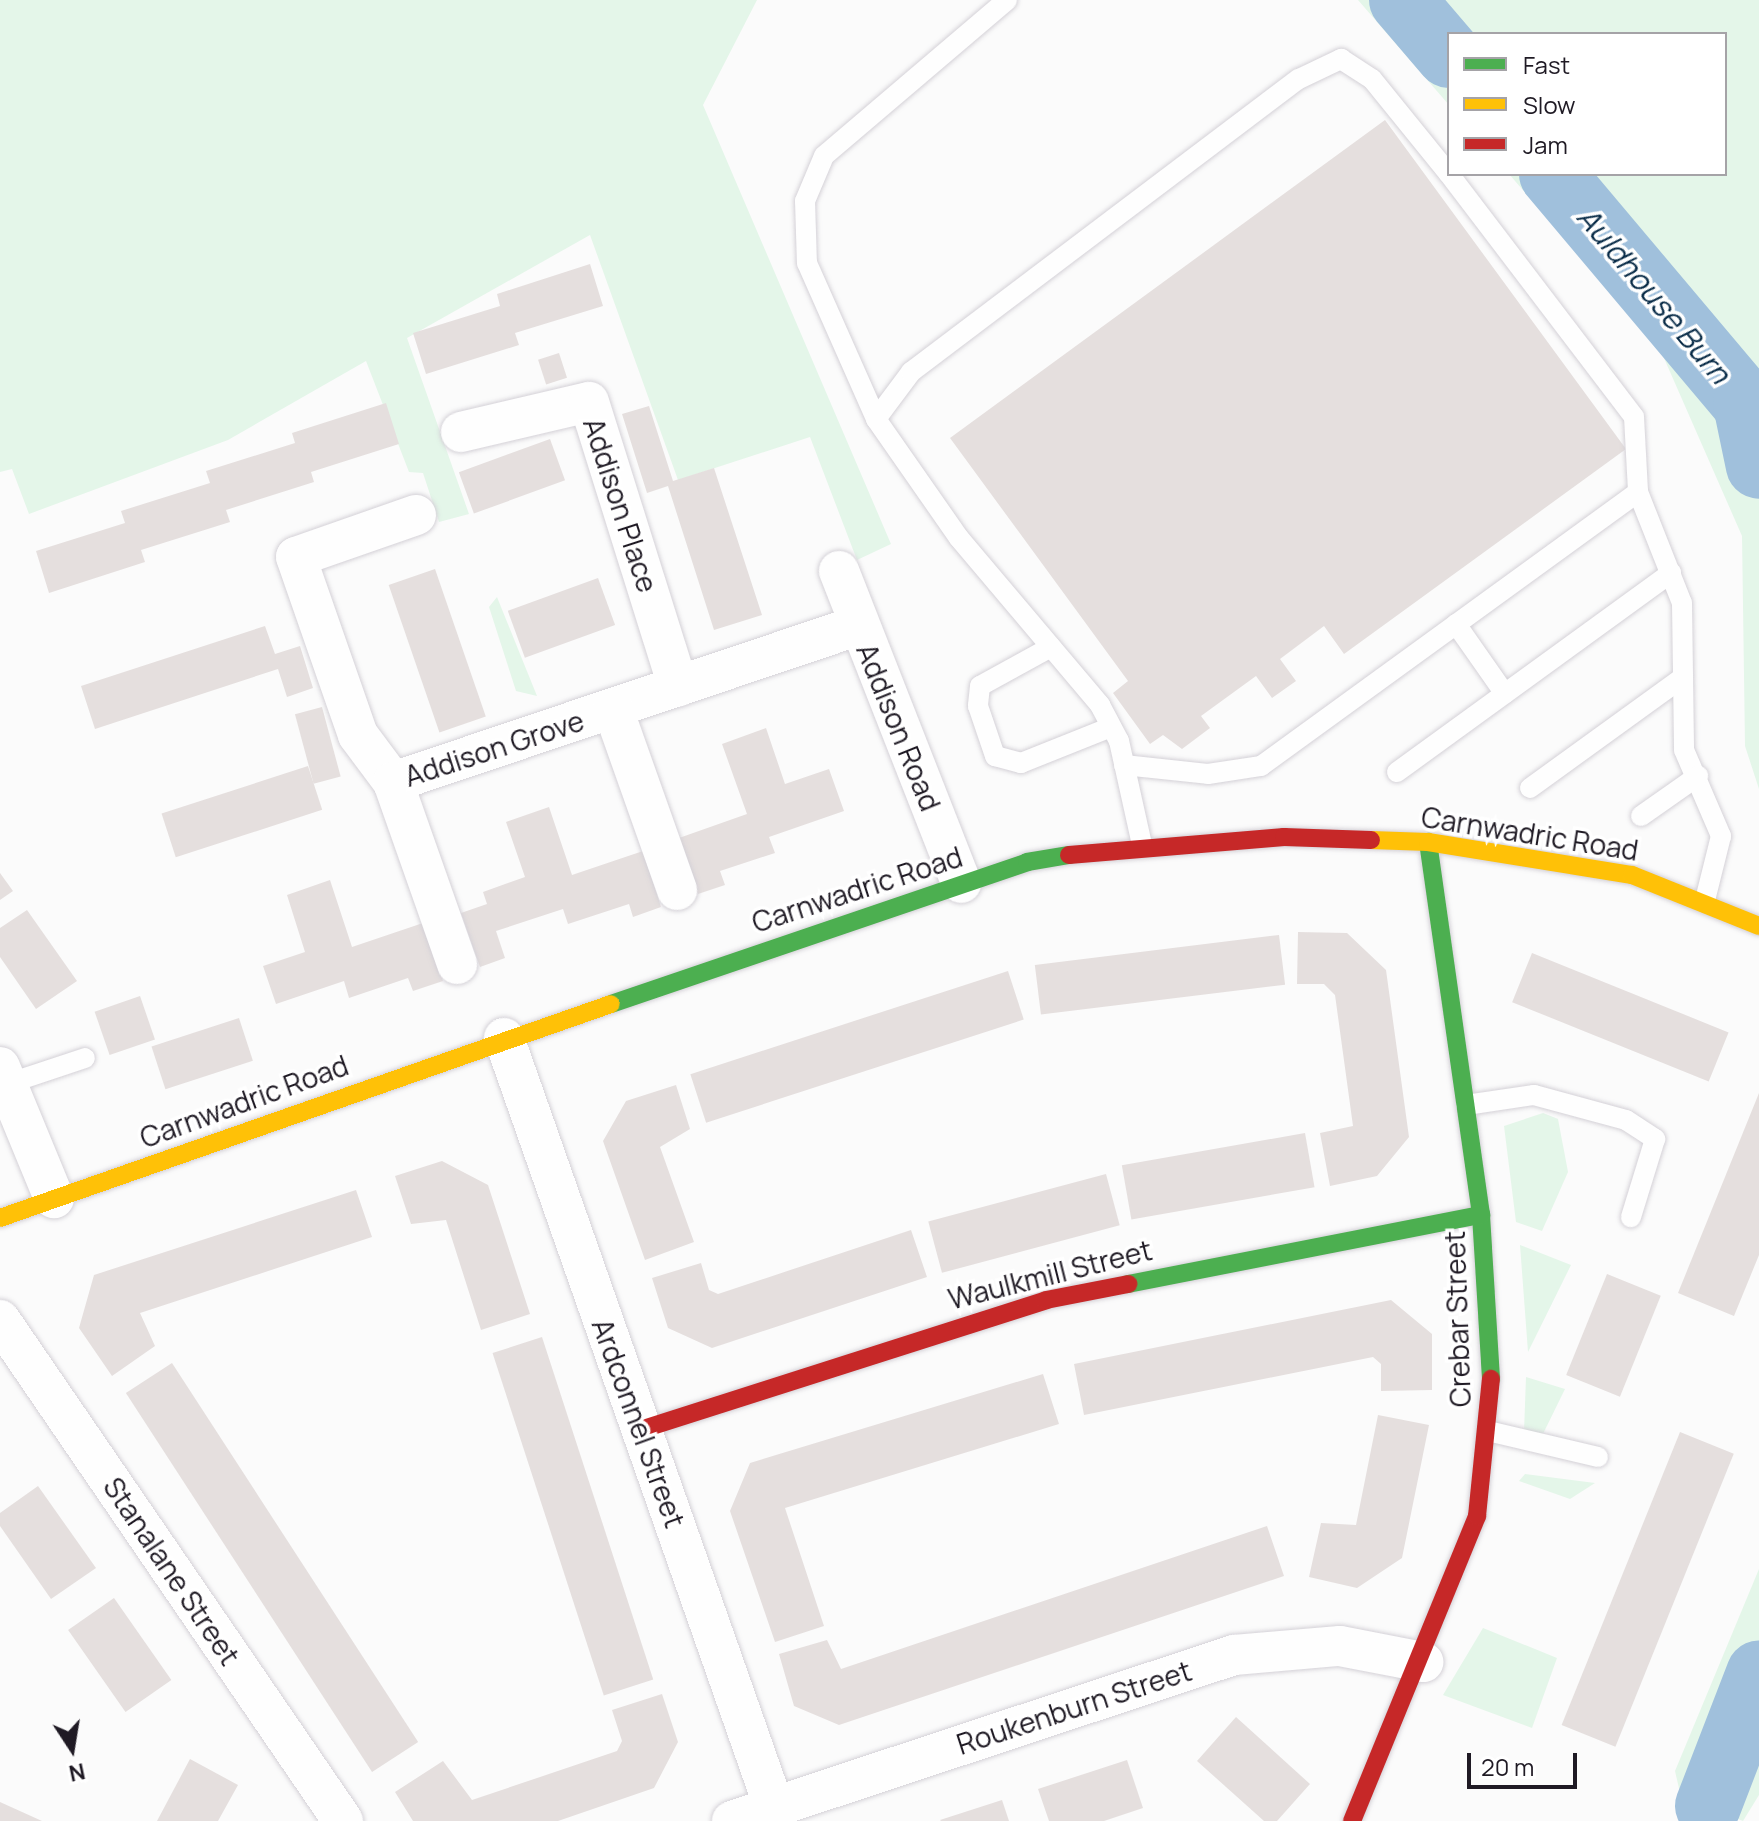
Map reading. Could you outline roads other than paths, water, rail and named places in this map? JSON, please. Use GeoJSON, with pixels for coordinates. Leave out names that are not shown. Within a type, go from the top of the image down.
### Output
{"type":"FeatureCollection","features":[{"type":"Feature","properties":{"kind":"street","name":"Addison Place"},"geometry":{"type":"LineString","coordinates":[[461,432],[589,402],[678,686]]}},
{"type":"Feature","properties":{"kind":"street","name":"Addison Grove"},"geometry":{"type":"LineString","coordinates":[[416,515],[296,557],[358,735],[393,782],[859,625]]}},
{"type":"Feature","properties":{"kind":"street","name":"Addison Road"},"geometry":{"type":"LineString","coordinates":[[839,571],[961,883]]}},
{"type":"Feature","properties":{"kind":"street"},"geometry":{"type":"LineString","coordinates":[[613,709],[677,890]]}},
{"type":"Feature","properties":{"kind":"street"},"geometry":{"type":"LineString","coordinates":[[393,782],[457,964]]}},
{"type":"Feature","properties":{"kind":"street","name":"Carnwadric Road"},"geometry":{"type":"LineString","coordinates":[[0,1218],[504,1038],[1027,862],[1142,845],[1284,837],[1428,842],[1632,875],[1705,900],[1759,926]]}},
{"type":"Feature","properties":{"kind":"street","name":"Crebar Street"},"geometry":{"type":"LineString","coordinates":[[1352,1821],[1423,1662],[1477,1516],[1488,1431],[1492,1365],[1481,1215],[1428,842]]}},
{"type":"Feature","properties":{"kind":"street","name":"Ardconnel Street"},"geometry":{"type":"LineString","coordinates":[[504,1038],[774,1807]]}},
{"type":"Feature","properties":{"kind":"street"},"geometry":{"type":"LineString","coordinates":[[4,1075],[54,1198]]}},
{"type":"Feature","properties":{"kind":"street","name":"Waulkmill Street"},"geometry":{"type":"LineString","coordinates":[[643,1429],[1046,1300],[1481,1215]]}},
{"type":"Feature","properties":{"kind":"street","name":"Stanalane Street"},"geometry":{"type":"LineString","coordinates":[[0,1320],[343,1821]]}},
{"type":"Feature","properties":{"kind":"street","name":"Roukenburn Street"},"geometry":{"type":"LineString","coordinates":[[732,1821],[1234,1655],[1340,1646],[1423,1662]]}},
{"type":"Feature","properties":{"kind":"lane"},"geometry":{"type":"LineString","coordinates":[[1007,0],[824,156],[805,201],[807,263],[876,419],[959,538],[1051,647],[1111,727],[1124,765],[1142,845]]}},
{"type":"Feature","properties":{"kind":"lane"},"geometry":{"type":"LineString","coordinates":[[876,419],[911,372],[1299,79],[1341,59],[1372,79],[1447,172]]}},
{"type":"Feature","properties":{"kind":"lane"},"geometry":{"type":"LineString","coordinates":[[1451,176],[1634,417],[1638,492],[1682,603],[1684,750],[1698,776],[1721,836],[1705,900]]}},
{"type":"Feature","properties":{"kind":"lane"},"geometry":{"type":"LineString","coordinates":[[1124,765],[1208,774],[1261,766],[1638,492]]}},
{"type":"Feature","properties":{"kind":"lane"},"geometry":{"type":"LineString","coordinates":[[1397,772],[1671,573]]}},
{"type":"Feature","properties":{"kind":"lane"},"geometry":{"type":"LineString","coordinates":[[1456,624],[1505,694]]}},
{"type":"Feature","properties":{"kind":"lane"},"geometry":{"type":"LineString","coordinates":[[1051,647],[980,686],[978,706],[995,756],[1021,763],[1111,727]]}},
{"type":"Feature","properties":{"kind":"lane"},"geometry":{"type":"LineString","coordinates":[[1530,788],[1682,678]]}},
{"type":"Feature","properties":{"kind":"lane"},"geometry":{"type":"LineString","coordinates":[[1641,816],[1698,776]]}},
{"type":"Feature","properties":{"kind":"lane"},"geometry":{"type":"LineString","coordinates":[[4,1075],[85,1058]]}},
{"type":"Feature","properties":{"kind":"lane"},"geometry":{"type":"LineString","coordinates":[[1466,1105],[1534,1095],[1626,1120],[1655,1139],[1631,1217]]}},
{"type":"Feature","properties":{"kind":"lane"},"geometry":{"type":"LineString","coordinates":[[1488,1431],[1598,1457]]}},
{"type":"Feature","properties":{"kind":"waterway","name":"Auldhouse Burn"},"geometry":{"type":"LineString","coordinates":[[1402,0],[1447,53]]}},
{"type":"Feature","properties":{"kind":"waterway","name":"Auldhouse Burn"},"geometry":{"type":"LineString","coordinates":[[1554,176],[1746,404],[1759,466]]}},
{"type":"Feature","properties":{"kind":"waterway","name":"Auldhouse Burn"},"geometry":{"type":"LineString","coordinates":[[1708,1806],[1759,1674]]}}]}
